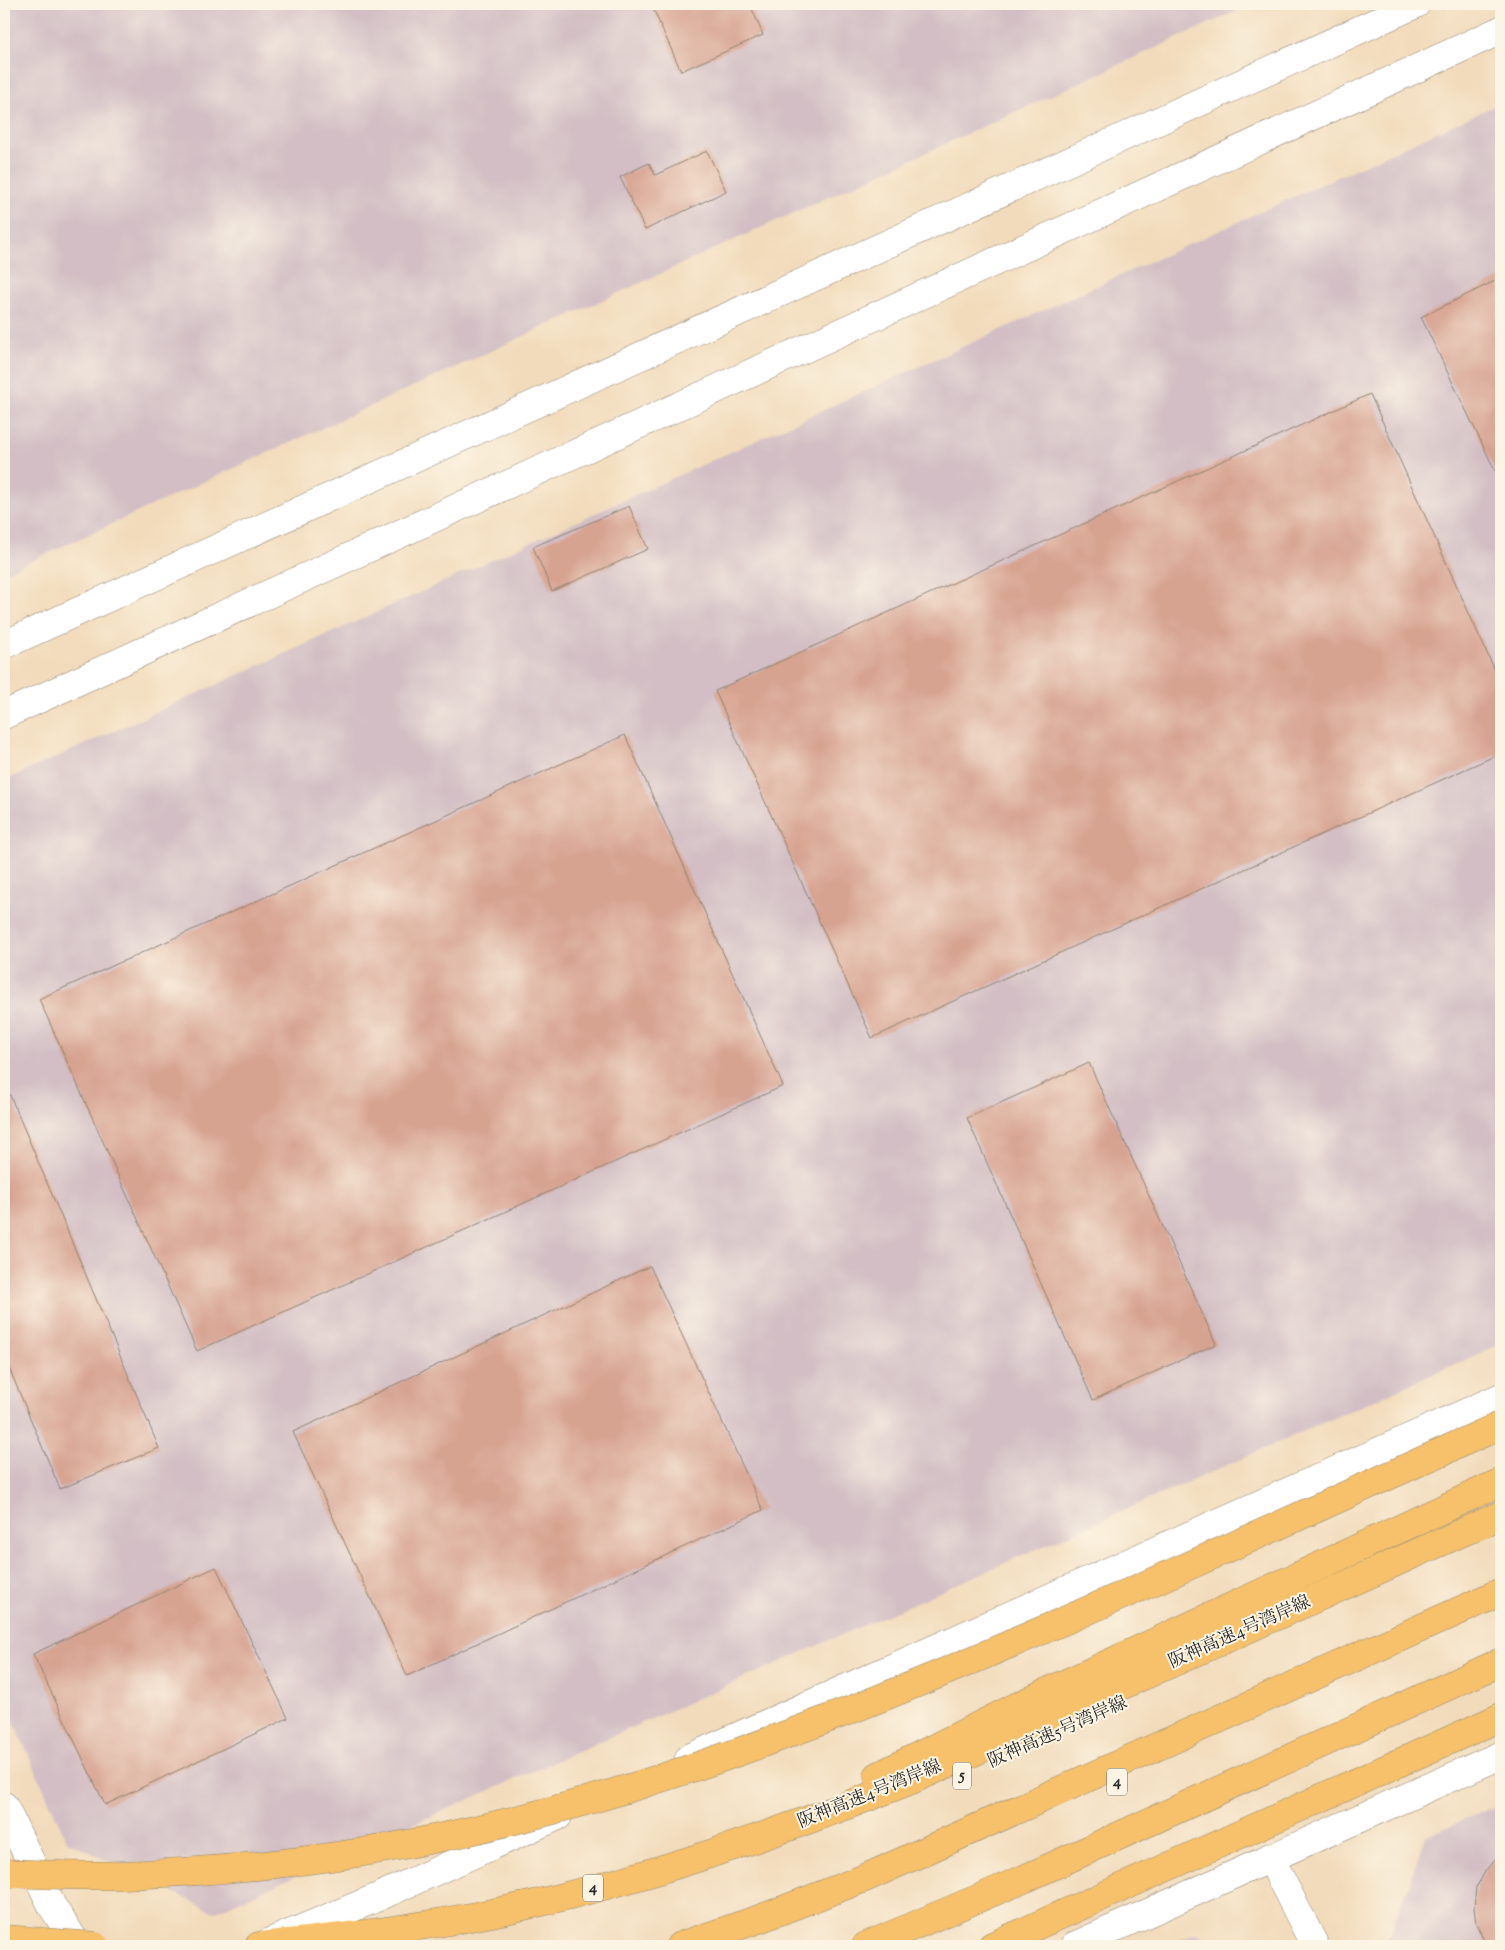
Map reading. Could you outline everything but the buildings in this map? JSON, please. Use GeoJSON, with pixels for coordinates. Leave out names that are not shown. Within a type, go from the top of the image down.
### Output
{"type":"FeatureCollection","features":[{"type":"Feature","properties":{"kind":"highway"},"geometry":{"type":"LineString","coordinates":[[4,1874],[120,1875],[235,1868],[345,1854],[460,1834],[600,1798],[737,1752],[891,1695],[1087,1611],[1501,1425]]}},
{"type":"Feature","properties":{"kind":"highway"},"geometry":{"type":"LineString","coordinates":[[649,1891],[1034,1698],[1501,1482]]}},
{"type":"Feature","properties":{"kind":"highway","name":"阪神高速4号湾岸線"},"geometry":{"type":"LineString","coordinates":[[259,1946],[342,1938],[427,1925],[542,1902],[644,1875],[742,1844],[827,1814],[914,1779],[1501,1515]]}},
{"type":"Feature","properties":{"kind":"highway","name":"阪神高速5号湾岸線"},"geometry":{"type":"LineString","coordinates":[[398,1946],[544,1918],[649,1891],[766,1854],[830,1831],[918,1796],[1501,1534]]}},
{"type":"Feature","properties":{"kind":"highway"},"geometry":{"type":"LineString","coordinates":[[680,1946],[762,1918],[865,1878],[1501,1592]]}},
{"type":"Feature","properties":{"kind":"highway","name":"4"},"geometry":{"type":"LineString","coordinates":[[730,1946],[871,1893],[1501,1610]]}},
{"type":"Feature","properties":{"kind":"highway"},"geometry":{"type":"LineString","coordinates":[[866,1946],[1024,1879],[1501,1662]]}},
{"type":"Feature","properties":{"kind":"highway"},"geometry":{"type":"LineString","coordinates":[[992,1946],[1501,1717]]}},
{"type":"Feature","properties":{"kind":"highway"},"geometry":{"type":"LineString","coordinates":[[4,1939],[95,1946]]}},
{"type":"Feature","properties":{"kind":"street"},"geometry":{"type":"LineString","coordinates":[[4,645],[1416,4]]}},
{"type":"Feature","properties":{"kind":"street"},"geometry":{"type":"LineString","coordinates":[[4,715],[1501,30]]}},
{"type":"Feature","properties":{"kind":"street"},"geometry":{"type":"LineString","coordinates":[[259,1946],[376,1898],[1025,1607],[1501,1397]]}},
{"type":"Feature","properties":{"kind":"street"},"geometry":{"type":"LineString","coordinates":[[1074,1946],[1501,1755]]}},
{"type":"Feature","properties":{"kind":"street"},"geometry":{"type":"LineString","coordinates":[[4,1806],[52,1906],[78,1946]]}},
{"type":"Feature","properties":{"kind":"street"},"geometry":{"type":"LineString","coordinates":[[1270,1857],[1315,1946]]}},
{"type":"Feature","properties":{"kind":"shaded area"},"geometry":{"type":"Polygon","coordinates":[[[4,4],[1252,4],[4,573],[4,4]]]}},
{"type":"Feature","properties":{"kind":"shaded area"},"geometry":{"type":"Polygon","coordinates":[[[1501,103],[1501,1344],[214,1912],[67,1841],[4,1700],[4,781],[1501,103]]]}},
{"type":"Feature","properties":{"kind":"shaded area"},"geometry":{"type":"Polygon","coordinates":[[[1501,1804],[1501,1946],[1389,1946],[1387,1942],[1426,1836],[1501,1804]]]}},
{"type":"Feature","properties":{"kind":"shaded area"},"geometry":{"type":"Polygon","coordinates":[[[1196,1933],[1222,1946],[1165,1946],[1196,1933]]]}}]}
